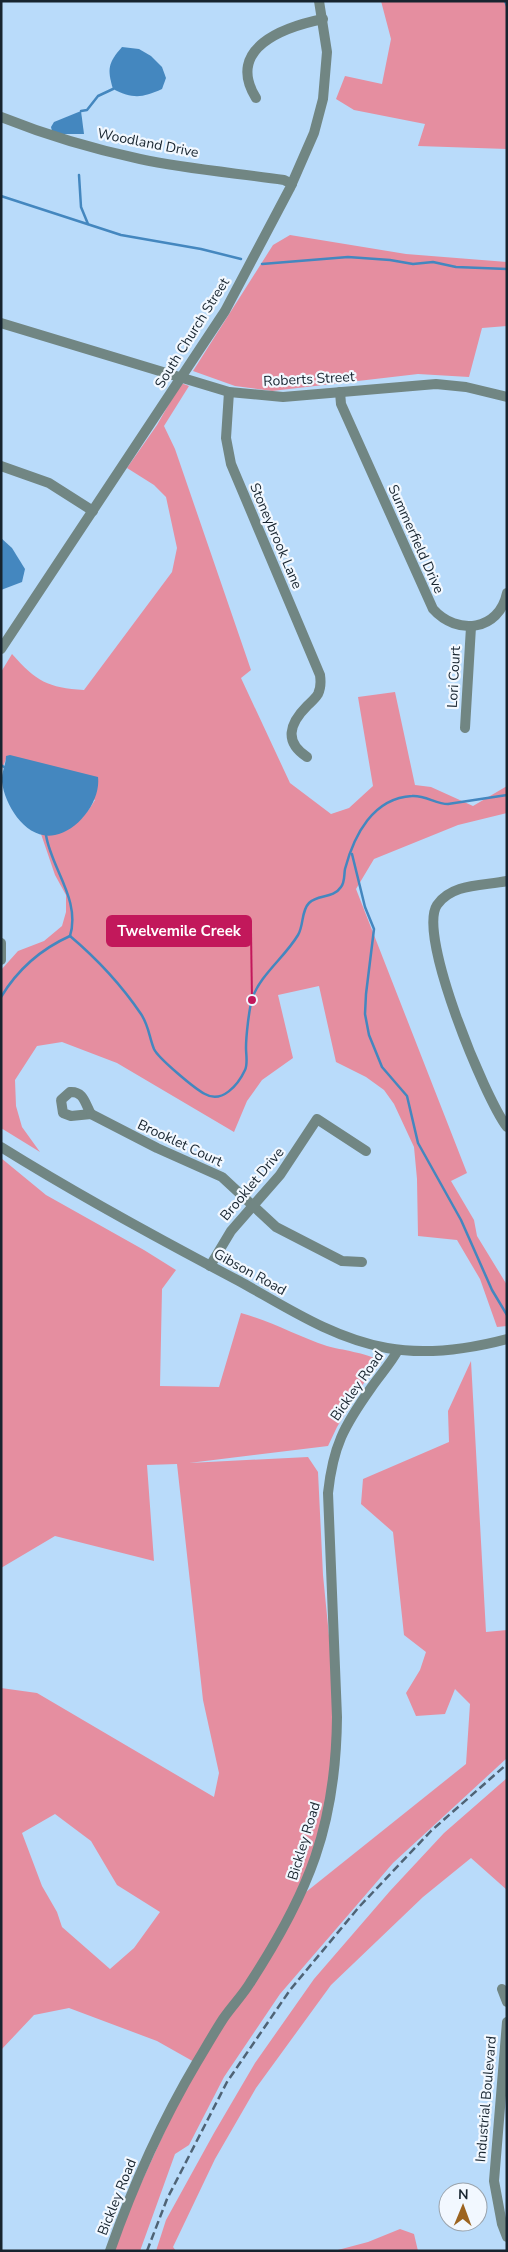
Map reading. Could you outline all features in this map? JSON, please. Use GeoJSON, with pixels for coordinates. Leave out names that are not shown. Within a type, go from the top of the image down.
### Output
{"type":"FeatureCollection","features":[{"type":"Feature","properties":{"kind":"street","name":"South Church Street"},"geometry":{"type":"LineString","coordinates":[[3,644],[225,312],[292,184],[314,133],[323,99],[327,52],[319,1]]}},
{"type":"Feature","properties":{"kind":"street"},"geometry":{"type":"LineString","coordinates":[[256,98],[249,85],[246,70],[255,50],[279,33],[302,23],[323,18]]}},
{"type":"Feature","properties":{"kind":"street","name":"Woodland Drive"},"geometry":{"type":"LineString","coordinates":[[1,117],[54,136],[123,155],[284,180],[292,184]]}},
{"type":"Feature","properties":{"kind":"street","name":"Roberts Street"},"geometry":{"type":"LineString","coordinates":[[1,323],[180,379],[229,392],[282,397],[436,384],[466,387],[507,397]]}},
{"type":"Feature","properties":{"kind":"street","name":"Stoneybrook Lane"},"geometry":{"type":"LineString","coordinates":[[229,392],[226,438],[231,464],[325,686],[297,717],[292,729],[292,741],[295,747],[307,757]]}},
{"type":"Feature","properties":{"kind":"street","name":"Summerfield Drive"},"geometry":{"type":"LineString","coordinates":[[340,392],[341,404],[433,609],[450,623],[471,627]]}},
{"type":"Feature","properties":{"kind":"street"},"geometry":{"type":"LineString","coordinates":[[1,466],[49,483],[93,511]]}},
{"type":"Feature","properties":{"kind":"street"},"geometry":{"type":"LineString","coordinates":[[471,627],[494,616],[503,604],[507,593]]}},
{"type":"Feature","properties":{"kind":"street","name":"Lori Court"},"geometry":{"type":"LineString","coordinates":[[465,728],[471,627]]}},
{"type":"Feature","properties":{"kind":"street"},"geometry":{"type":"LineString","coordinates":[[507,881],[452,892],[436,906],[432,920],[434,941],[456,1017],[486,1090],[507,1127]]}},
{"type":"Feature","properties":{"kind":"street"},"geometry":{"type":"LineString","coordinates":[[1,943],[1,960]]}},
{"type":"Feature","properties":{"kind":"street","name":"Brooklet Court"},"geometry":{"type":"LineString","coordinates":[[91,1114],[157,1148],[222,1177],[276,1227],[342,1261],[362,1262]]}},
{"type":"Feature","properties":{"kind":"street","name":"Brooklet Drive"},"geometry":{"type":"LineString","coordinates":[[210,1266],[231,1230],[283,1171],[317,1119],[366,1150]]}},
{"type":"Feature","properties":{"kind":"street","name":"Gibson Road"},"geometry":{"type":"LineString","coordinates":[[2,1147],[210,1266],[329,1330],[355,1340],[398,1350],[446,1350],[484,1345],[507,1339]]}},
{"type":"Feature","properties":{"kind":"street","name":"Bickley Road"},"geometry":{"type":"LineString","coordinates":[[110,2251],[136,2182],[174,2102],[223,2019],[250,1984],[290,1916],[318,1852],[329,1810],[337,1753],[328,1493],[330,1473],[342,1430],[398,1350]]}},
{"type":"Feature","properties":{"kind":"street"},"geometry":{"type":"LineString","coordinates":[[502,1989],[507,2002]]}},
{"type":"Feature","properties":{"kind":"street","name":"Industrial Boulevard"},"geometry":{"type":"LineString","coordinates":[[507,2022],[494,2181],[502,2224],[507,2237]]}},
{"type":"Feature","properties":{"kind":"shaded area"},"geometry":{"type":"Polygon","coordinates":[[[381,1],[507,1],[507,149],[418,146],[425,124],[354,110],[336,99],[345,76],[382,84],[391,39],[381,1]]]}},
{"type":"Feature","properties":{"kind":"shaded area"},"geometry":{"type":"Polygon","coordinates":[[[290,235],[406,254],[507,262],[507,326],[482,328],[469,377],[418,374],[272,391],[235,386],[193,371],[273,245],[290,235]]]}},
{"type":"Feature","properties":{"kind":"shaded area"},"geometry":{"type":"Polygon","coordinates":[[[181,383],[189,386],[164,426],[175,449],[251,670],[241,678],[290,783],[331,814],[349,808],[373,786],[358,697],[395,692],[415,785],[431,787],[473,806],[507,786],[507,813],[458,825],[374,859],[356,889],[467,1173],[451,1181],[474,1220],[477,1236],[507,1285],[507,1326],[497,1327],[480,1279],[457,1240],[418,1236],[417,1179],[414,1147],[394,1104],[384,1090],[366,1077],[336,1062],[319,986],[278,995],[293,1058],[262,1080],[247,1101],[234,1132],[117,1063],[62,1042],[37,1046],[15,1080],[16,1106],[22,1127],[40,1152],[1,1128],[1,970],[18,951],[44,941],[62,926],[66,912],[66,895],[55,875],[41,834],[50,835],[58,833],[73,826],[95,800],[6,759],[1,772],[1,672],[12,654],[28,671],[52,685],[84,690],[172,572],[177,548],[166,497],[154,485],[127,468],[157,425],[181,383]]]}},
{"type":"Feature","properties":{"kind":"shaded area"},"geometry":{"type":"Polygon","coordinates":[[[1,1158],[46,1195],[176,1270],[162,1289],[160,1386],[219,1387],[241,1313],[327,1346],[378,1360],[337,1427],[328,1446],[189,1463],[308,1457],[318,1472],[323,1575],[337,1717],[337,1753],[306,1892],[466,1764],[470,1704],[455,1689],[445,1714],[416,1716],[406,1693],[420,1670],[426,1652],[404,1635],[393,1532],[361,1504],[363,1479],[449,1442],[448,1411],[471,1361],[486,1632],[507,1630],[507,1758],[393,1863],[280,1994],[224,2077],[189,2145],[175,2154],[140,2251],[110,2251],[196,2063],[157,2041],[69,2008],[34,2015],[1,2050],[1,1688],[37,1693],[214,1797],[219,1773],[203,1700],[177,1464],[147,1465],[154,1561],[55,1536],[1,1568],[1,1158]],[[55,1814],[22,1833],[42,1886],[57,1912],[62,1927],[110,1969],[134,1948],[160,1912],[117,1885],[91,1841],[55,1814]]]}},
{"type":"Feature","properties":{"kind":"shaded area"},"geometry":{"type":"Polygon","coordinates":[[[507,1778],[507,1890],[471,1858],[423,1897],[331,1985],[256,2088],[215,2159],[173,2247],[176,2251],[156,2251],[166,2220],[214,2133],[255,2063],[314,1979],[390,1891],[444,1833],[507,1778]]]}},
{"type":"Feature","properties":{"kind":"shaded area"},"geometry":{"type":"Polygon","coordinates":[[[400,2229],[414,2234],[418,2251],[334,2251],[368,2242],[400,2229]]]}},
{"type":"Feature","properties":{"kind":"water"},"geometry":{"type":"Polygon","coordinates":[[[122,47],[139,49],[151,56],[162,67],[166,78],[162,89],[143,96],[132,96],[113,89],[110,66],[122,47]]]}},
{"type":"Feature","properties":{"kind":"water"},"geometry":{"type":"Polygon","coordinates":[[[81,111],[84,134],[57,134],[52,131],[51,127],[54,122],[81,111]]]}},
{"type":"Feature","properties":{"kind":"water"},"geometry":{"type":"Polygon","coordinates":[[[1,538],[12,548],[25,569],[22,582],[1,590],[1,538]]]}},
{"type":"Feature","properties":{"kind":"water"},"geometry":{"type":"Polygon","coordinates":[[[10,755],[98,777],[96,796],[86,814],[72,828],[55,835],[35,833],[27,827],[13,811],[4,791],[2,775],[6,756],[10,755]]]}},
{"type":"Feature","properties":{"kind":"waterway"},"geometry":{"type":"LineString","coordinates":[[505,1],[507,6]]}},
{"type":"Feature","properties":{"kind":"waterway"},"geometry":{"type":"LineString","coordinates":[[81,111],[87,110],[98,96],[113,89]]}},
{"type":"Feature","properties":{"kind":"waterway"},"geometry":{"type":"LineString","coordinates":[[79,175],[81,207],[88,224]]}},
{"type":"Feature","properties":{"kind":"waterway"},"geometry":{"type":"LineString","coordinates":[[1,196],[121,235],[201,249],[241,259]]}},
{"type":"Feature","properties":{"kind":"waterway"},"geometry":{"type":"LineString","coordinates":[[262,264],[348,257],[390,260],[413,264],[433,262],[456,267],[507,269]]}},
{"type":"Feature","properties":{"kind":"waterway"},"geometry":{"type":"LineString","coordinates":[[70,936],[126,993],[146,1023],[154,1049],[162,1059],[200,1091],[217,1097],[234,1087],[246,1068],[248,1023],[252,999],[256,990],[298,935],[306,906],[317,898],[338,891],[341,887],[349,856],[367,820],[386,803],[398,798],[421,797],[448,804],[507,795]]}},
{"type":"Feature","properties":{"kind":"waterway"},"geometry":{"type":"LineString","coordinates":[[46,835],[53,860],[69,897],[72,910],[70,936]]}},
{"type":"Feature","properties":{"kind":"waterway"},"geometry":{"type":"LineString","coordinates":[[352,854],[365,907],[374,929],[365,1014],[369,1035],[382,1067],[407,1096],[418,1143],[461,1220],[492,1290],[507,1315]]}},
{"type":"Feature","properties":{"kind":"waterway"},"geometry":{"type":"LineString","coordinates":[[1,997],[15,977],[31,961],[49,947],[70,936]]}},
{"type":"Feature","properties":{"kind":"railway"},"geometry":{"type":"LineString","coordinates":[[147,2251],[167,2199],[227,2082],[290,1990],[359,1907],[431,1831],[507,1764]]}},
{"type":"Feature","properties":{"kind":"place","name":"Twelvemile Creek"},"geometry":{"type":"Point","coordinates":[252,1000]}}]}
